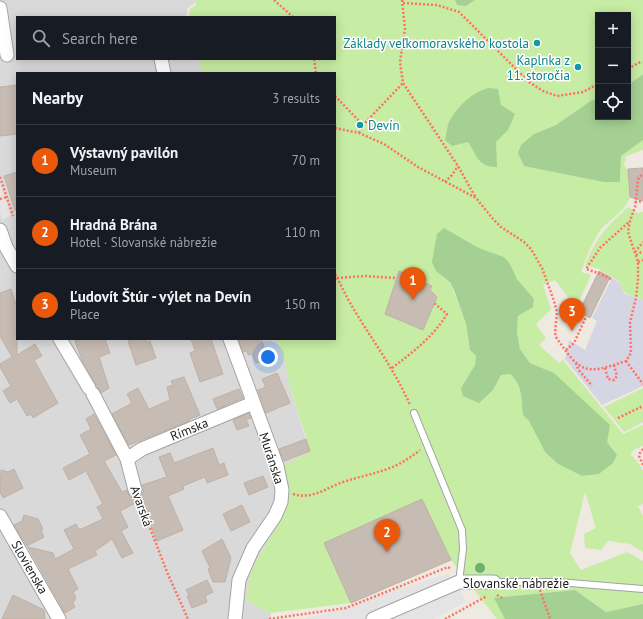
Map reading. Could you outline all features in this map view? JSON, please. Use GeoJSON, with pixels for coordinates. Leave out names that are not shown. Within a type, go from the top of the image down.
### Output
{"type":"FeatureCollection","features":[{"type":"Feature","properties":{"kind":"street"},"geometry":{"type":"LineString","coordinates":[[0,8],[8,55]]}},
{"type":"Feature","properties":{"kind":"street"},"geometry":{"type":"LineString","coordinates":[[161,60],[164,72]]}},
{"type":"Feature","properties":{"kind":"street"},"geometry":{"type":"LineString","coordinates":[[0,230],[6,247],[16,264]]}},
{"type":"Feature","properties":{"kind":"street","name":"Avarská"},"geometry":{"type":"LineString","coordinates":[[61,340],[91,391],[127,458],[135,490]]}},
{"type":"Feature","properties":{"kind":"street","name":"Muránska"},"geometry":{"type":"LineString","coordinates":[[230,340],[277,466],[282,490],[281,502],[275,516],[253,548],[239,580],[235,619]]}},
{"type":"Feature","properties":{"kind":"street","name":"Rímska"},"geometry":{"type":"LineString","coordinates":[[127,458],[142,448],[253,403]]}},
{"type":"Feature","properties":{"kind":"street","name":"Slovienska"},"geometry":{"type":"LineString","coordinates":[[0,516],[59,619]]}},
{"type":"Feature","properties":{"kind":"street","name":"Slovanské nábrežie"},"geometry":{"type":"LineString","coordinates":[[373,619],[460,578],[494,582]]}},
{"type":"Feature","properties":{"kind":"lane"},"geometry":{"type":"LineString","coordinates":[[414,413],[462,530],[463,549],[460,578]]}},
{"type":"Feature","properties":{"kind":"lane","name":"Slovanské nábrežie"},"geometry":{"type":"LineString","coordinates":[[494,582],[539,582],[643,589]]}},
{"type":"Feature","properties":{"kind":"path"},"geometry":{"type":"LineString","coordinates":[[274,0],[292,16]]}},
{"type":"Feature","properties":{"kind":"path"},"geometry":{"type":"LineString","coordinates":[[595,86],[583,92],[557,96],[543,91],[529,82],[460,12],[437,5],[402,2],[405,29],[400,62],[403,83],[458,166],[476,198],[501,227],[524,242],[531,249],[542,268],[554,301],[557,318],[555,333],[556,337],[576,363],[582,368],[588,370],[605,368],[626,361],[631,353],[630,322],[636,298],[638,262],[628,232],[635,202],[638,180],[643,174]]}},
{"type":"Feature","properties":{"kind":"path"},"geometry":{"type":"LineString","coordinates":[[314,60],[316,72]]}},
{"type":"Feature","properties":{"kind":"path"},"geometry":{"type":"LineString","coordinates":[[631,67],[642,61]]}},
{"type":"Feature","properties":{"kind":"path"},"geometry":{"type":"LineString","coordinates":[[358,133],[363,125],[403,83]]}},
{"type":"Feature","properties":{"kind":"path"},"geometry":{"type":"LineString","coordinates":[[336,97],[363,125]]}},
{"type":"Feature","properties":{"kind":"path"},"geometry":{"type":"LineString","coordinates":[[336,128],[358,133],[384,144],[418,167],[476,198]]}},
{"type":"Feature","properties":{"kind":"path"},"geometry":{"type":"LineString","coordinates":[[445,182],[458,166]]}},
{"type":"Feature","properties":{"kind":"path"},"geometry":{"type":"LineString","coordinates":[[0,177],[13,216]]}},
{"type":"Feature","properties":{"kind":"path"},"geometry":{"type":"LineString","coordinates":[[0,199],[7,197]]}},
{"type":"Feature","properties":{"kind":"path"},"geometry":{"type":"LineString","coordinates":[[635,202],[643,201]]}},
{"type":"Feature","properties":{"kind":"path"},"geometry":{"type":"LineString","coordinates":[[611,279],[586,269],[600,248],[630,221]]}},
{"type":"Feature","properties":{"kind":"path"},"geometry":{"type":"LineString","coordinates":[[636,254],[643,242]]}},
{"type":"Feature","properties":{"kind":"path"},"geometry":{"type":"LineString","coordinates":[[636,254],[643,251]]}},
{"type":"Feature","properties":{"kind":"path"},"geometry":{"type":"LineString","coordinates":[[638,262],[643,260]]}},
{"type":"Feature","properties":{"kind":"path"},"geometry":{"type":"LineString","coordinates":[[638,270],[643,268]]}},
{"type":"Feature","properties":{"kind":"path"},"geometry":{"type":"LineString","coordinates":[[638,274],[643,273]]}},
{"type":"Feature","properties":{"kind":"path"},"geometry":{"type":"LineString","coordinates":[[396,278],[365,276],[337,278],[350,302],[403,387],[414,413]]}},
{"type":"Feature","properties":{"kind":"path"},"geometry":{"type":"LineString","coordinates":[[638,279],[643,278]]}},
{"type":"Feature","properties":{"kind":"path"},"geometry":{"type":"LineString","coordinates":[[392,368],[426,340],[440,325],[447,314],[434,303]]}},
{"type":"Feature","properties":{"kind":"path"},"geometry":{"type":"LineString","coordinates":[[566,350],[574,343],[586,317]]}},
{"type":"Feature","properties":{"kind":"path"},"geometry":{"type":"LineString","coordinates":[[626,361],[643,384]]}},
{"type":"Feature","properties":{"kind":"path"},"geometry":{"type":"LineString","coordinates":[[576,363],[578,369],[592,386]]}},
{"type":"Feature","properties":{"kind":"path"},"geometry":{"type":"LineString","coordinates":[[605,368],[608,378],[614,380],[617,376],[614,365]]}},
{"type":"Feature","properties":{"kind":"path"},"geometry":{"type":"LineString","coordinates":[[618,418],[643,406]]}},
{"type":"Feature","properties":{"kind":"path"},"geometry":{"type":"LineString","coordinates":[[282,490],[299,496],[313,496],[342,482],[386,470],[407,461],[426,445]]}},
{"type":"Feature","properties":{"kind":"path"},"geometry":{"type":"LineString","coordinates":[[643,450],[640,453],[643,465]]}},
{"type":"Feature","properties":{"kind":"path","name":"Avarská"},"geometry":{"type":"LineString","coordinates":[[135,490],[167,572],[188,619]]}},
{"type":"Feature","properties":{"kind":"path"},"geometry":{"type":"LineString","coordinates":[[269,619],[346,608],[400,584],[448,567],[460,578]]}},
{"type":"Feature","properties":{"kind":"path"},"geometry":{"type":"LineString","coordinates":[[445,619],[493,592],[494,582]]}},
{"type":"Feature","properties":{"kind":"path"},"geometry":{"type":"LineString","coordinates":[[539,582],[540,594],[550,619]]}},
{"type":"Feature","properties":{"kind":"path"},"geometry":{"type":"LineString","coordinates":[[453,615],[456,619]]}},
{"type":"Feature","properties":{"kind":"shaded area"},"geometry":{"type":"Polygon","coordinates":[[[0,0],[196,0],[196,2],[187,9],[186,16],[16,16],[16,60],[199,60],[202,72],[16,72],[16,340],[277,340],[285,362],[289,383],[310,453],[283,466],[290,486],[285,512],[251,571],[246,600],[270,613],[272,619],[0,619],[0,0]]]}},
{"type":"Feature","properties":{"kind":"shaded area"},"geometry":{"type":"Polygon","coordinates":[[[0,182],[11,216],[2,219],[0,212],[0,182]]]}},
{"type":"Feature","properties":{"kind":"shaded area"},"geometry":{"type":"Polygon","coordinates":[[[612,278],[620,283],[621,289],[625,294],[643,299],[643,386],[602,405],[565,359],[569,340],[585,350],[597,321],[592,318],[612,278]]]}},
{"type":"Feature","properties":{"kind":"shaded area"},"geometry":{"type":"Polygon","coordinates":[[[448,574],[456,583],[466,602],[433,619],[304,619],[342,610],[357,602],[448,574]]]}},
{"type":"Feature","properties":{"kind":"green space"},"geometry":{"type":"Polygon","coordinates":[[[196,0],[455,0],[457,5],[466,6],[475,0],[643,0],[643,74],[631,83],[631,12],[595,12],[595,99],[556,125],[534,134],[620,182],[621,156],[643,140],[643,150],[626,156],[624,166],[628,169],[630,197],[621,211],[599,232],[594,241],[581,272],[591,275],[575,310],[567,303],[570,300],[555,280],[543,285],[551,309],[536,324],[546,338],[539,345],[559,363],[563,360],[623,434],[643,425],[643,446],[635,449],[630,454],[637,461],[643,471],[643,504],[638,506],[643,516],[643,552],[630,544],[608,541],[601,550],[585,548],[584,534],[596,528],[585,492],[570,553],[581,570],[627,552],[643,561],[643,604],[606,612],[575,590],[495,598],[505,619],[497,619],[451,560],[422,499],[324,543],[351,603],[270,613],[246,600],[251,571],[285,512],[290,486],[283,466],[310,452],[277,340],[336,340],[336,72],[202,72],[199,60],[336,60],[336,16],[189,15],[190,9],[196,5],[196,0]],[[508,130],[468,142],[482,164],[496,142],[508,130]],[[444,228],[450,282],[466,324],[470,350],[476,356],[475,365],[461,388],[493,390],[501,375],[510,374],[514,378],[519,388],[523,415],[529,421],[545,452],[558,464],[582,476],[599,474],[613,463],[617,455],[554,373],[530,363],[520,349],[517,332],[518,315],[533,307],[534,299],[517,279],[510,264],[504,257],[479,248],[444,228]]]}},
{"type":"Feature","properties":{"kind":"green space"},"geometry":{"type":"Polygon","coordinates":[[[455,0],[475,0],[466,6],[457,5],[455,0]]]}},
{"type":"Feature","properties":{"kind":"green space"},"geometry":{"type":"Polygon","coordinates":[[[643,74],[643,140],[621,156],[620,182],[604,182],[524,166],[518,153],[521,145],[534,134],[556,125],[592,100],[595,99],[595,120],[631,120],[631,83],[643,74]]]}},
{"type":"Feature","properties":{"kind":"green space"},"geometry":{"type":"Polygon","coordinates":[[[489,88],[498,89],[501,105],[515,114],[508,130],[496,142],[497,167],[491,167],[482,163],[468,142],[452,146],[445,140],[449,122],[461,105],[477,92],[489,88]]]}},
{"type":"Feature","properties":{"kind":"green space"},"geometry":{"type":"Polygon","coordinates":[[[628,207],[638,213],[643,212],[643,299],[626,293],[621,289],[620,282],[599,269],[585,265],[603,233],[628,207]]]}},
{"type":"Feature","properties":{"kind":"green space"},"geometry":{"type":"Polygon","coordinates":[[[444,228],[479,248],[504,257],[510,264],[517,279],[534,299],[533,307],[518,316],[517,332],[520,349],[530,363],[554,373],[610,425],[607,442],[617,455],[613,463],[599,474],[582,476],[558,464],[545,452],[529,421],[523,415],[519,388],[514,378],[510,374],[501,375],[493,390],[479,403],[463,396],[461,388],[475,365],[476,356],[470,350],[466,324],[454,290],[450,282],[436,271],[432,262],[437,234],[444,228]]]}},
{"type":"Feature","properties":{"kind":"green space"},"geometry":{"type":"Polygon","coordinates":[[[643,388],[643,422],[624,432],[604,407],[643,388]]]}},
{"type":"Feature","properties":{"kind":"green space"},"geometry":{"type":"Polygon","coordinates":[[[575,590],[606,612],[643,604],[643,619],[505,619],[494,598],[575,590]]]}},
{"type":"Feature","properties":{"kind":"building"},"geometry":{"type":"Polygon","coordinates":[[[16,85],[16,134],[0,136],[0,87],[16,85]]]}},
{"type":"Feature","properties":{"kind":"building"},"geometry":{"type":"Polygon","coordinates":[[[643,168],[643,201],[630,197],[628,169],[643,168]]]}},
{"type":"Feature","properties":{"kind":"building"},"geometry":{"type":"Polygon","coordinates":[[[16,172],[15,210],[4,176],[16,172]]]}},
{"type":"Feature","properties":{"kind":"building"},"geometry":{"type":"Polygon","coordinates":[[[399,271],[432,286],[430,290],[437,297],[423,330],[385,314],[399,271]]]}},
{"type":"Feature","properties":{"kind":"building"},"geometry":{"type":"Polygon","coordinates":[[[599,271],[610,277],[590,318],[579,312],[599,271]]]}},
{"type":"Feature","properties":{"kind":"building"},"geometry":{"type":"Polygon","coordinates":[[[11,289],[16,304],[17,355],[35,344],[42,356],[34,360],[58,403],[33,418],[31,414],[27,416],[17,399],[10,403],[3,391],[11,386],[0,367],[0,364],[12,357],[0,336],[0,293],[11,289]]]}},
{"type":"Feature","properties":{"kind":"building"},"geometry":{"type":"Polygon","coordinates":[[[105,340],[110,353],[99,357],[109,388],[101,393],[82,360],[75,341],[105,340]]]}},
{"type":"Feature","properties":{"kind":"building"},"geometry":{"type":"Polygon","coordinates":[[[191,340],[211,340],[223,374],[200,382],[190,353],[195,351],[191,340]]]}},
{"type":"Feature","properties":{"kind":"building"},"geometry":{"type":"Polygon","coordinates":[[[261,340],[269,359],[256,363],[252,354],[248,355],[247,351],[243,352],[239,341],[261,340]]]}},
{"type":"Feature","properties":{"kind":"building"},"geometry":{"type":"Polygon","coordinates":[[[128,341],[150,341],[156,358],[136,365],[128,341]]]}},
{"type":"Feature","properties":{"kind":"building"},"geometry":{"type":"Polygon","coordinates":[[[277,373],[290,403],[266,413],[258,390],[266,387],[262,379],[277,373]]]}},
{"type":"Feature","properties":{"kind":"building"},"geometry":{"type":"Polygon","coordinates":[[[184,377],[200,415],[190,419],[189,421],[129,445],[112,414],[132,403],[127,394],[138,388],[149,409],[170,400],[167,387],[173,385],[171,381],[184,377]]]}},
{"type":"Feature","properties":{"kind":"building"},"geometry":{"type":"Polygon","coordinates":[[[239,389],[243,398],[217,409],[213,399],[239,389]]]}},
{"type":"Feature","properties":{"kind":"building"},"geometry":{"type":"Polygon","coordinates":[[[249,413],[251,418],[246,420],[249,426],[237,430],[233,420],[249,413]]]}},
{"type":"Feature","properties":{"kind":"building"},"geometry":{"type":"Polygon","coordinates":[[[94,414],[116,455],[104,461],[122,492],[127,490],[132,498],[137,498],[141,495],[143,492],[142,485],[167,477],[159,457],[170,453],[174,463],[213,448],[219,465],[224,463],[228,475],[207,483],[205,477],[183,486],[184,489],[168,496],[183,530],[157,541],[141,500],[120,511],[128,527],[121,531],[133,553],[122,558],[112,539],[95,551],[97,555],[68,569],[78,589],[73,592],[76,598],[73,603],[75,607],[65,613],[28,547],[53,553],[55,559],[74,549],[64,530],[76,524],[79,530],[103,519],[97,507],[103,504],[86,471],[69,480],[63,468],[90,454],[80,435],[91,429],[86,419],[94,414]]]}},
{"type":"Feature","properties":{"kind":"building"},"geometry":{"type":"Polygon","coordinates":[[[306,439],[310,451],[284,461],[279,449],[306,439]]]}},
{"type":"Feature","properties":{"kind":"building"},"geometry":{"type":"Polygon","coordinates":[[[14,469],[23,488],[3,498],[0,492],[1,470],[8,472],[14,469]]]}},
{"type":"Feature","properties":{"kind":"building"},"geometry":{"type":"Polygon","coordinates":[[[263,476],[268,487],[249,495],[244,483],[263,476]]]}},
{"type":"Feature","properties":{"kind":"building"},"geometry":{"type":"Polygon","coordinates":[[[422,499],[451,560],[351,603],[324,543],[422,499]]]}},
{"type":"Feature","properties":{"kind":"building"},"geometry":{"type":"Polygon","coordinates":[[[242,505],[250,522],[231,531],[223,514],[242,505]]]}},
{"type":"Feature","properties":{"kind":"building"},"geometry":{"type":"Polygon","coordinates":[[[24,515],[38,519],[43,529],[41,530],[44,537],[27,546],[14,525],[22,521],[24,515]]]}},
{"type":"Feature","properties":{"kind":"building"},"geometry":{"type":"Polygon","coordinates":[[[222,539],[231,558],[225,582],[213,582],[208,569],[210,568],[202,551],[222,539]]]}},
{"type":"Feature","properties":{"kind":"building"},"geometry":{"type":"Polygon","coordinates":[[[207,580],[213,592],[205,596],[207,602],[192,608],[187,596],[189,595],[186,590],[207,580]]]}},
{"type":"Feature","properties":{"kind":"building"},"geometry":{"type":"Polygon","coordinates":[[[13,595],[44,610],[45,619],[2,619],[13,595]]]}},
{"type":"Feature","properties":{"kind":"place","name":"Základy veľkomoravského kostola"},"geometry":{"type":"Point","coordinates":[537,43]}},
{"type":"Feature","properties":{"kind":"place","name":"Kaplnka z 11. storočia"},"geometry":{"type":"Point","coordinates":[578,67]}},
{"type":"Feature","properties":{"kind":"place","name":"Devín"},"geometry":{"type":"Point","coordinates":[360,125]}},
{"type":"Feature","properties":{"kind":"place","name":"Výstavný pavilón"},"geometry":{"type":"Point","coordinates":[413,300]}},
{"type":"Feature","properties":{"kind":"place","name":"Ľudovít Štúr - výlet na Devín"},"geometry":{"type":"Point","coordinates":[572,331]}},
{"type":"Feature","properties":{"kind":"place","name":"Hradná Brána"},"geometry":{"type":"Point","coordinates":[387,552]}}]}
